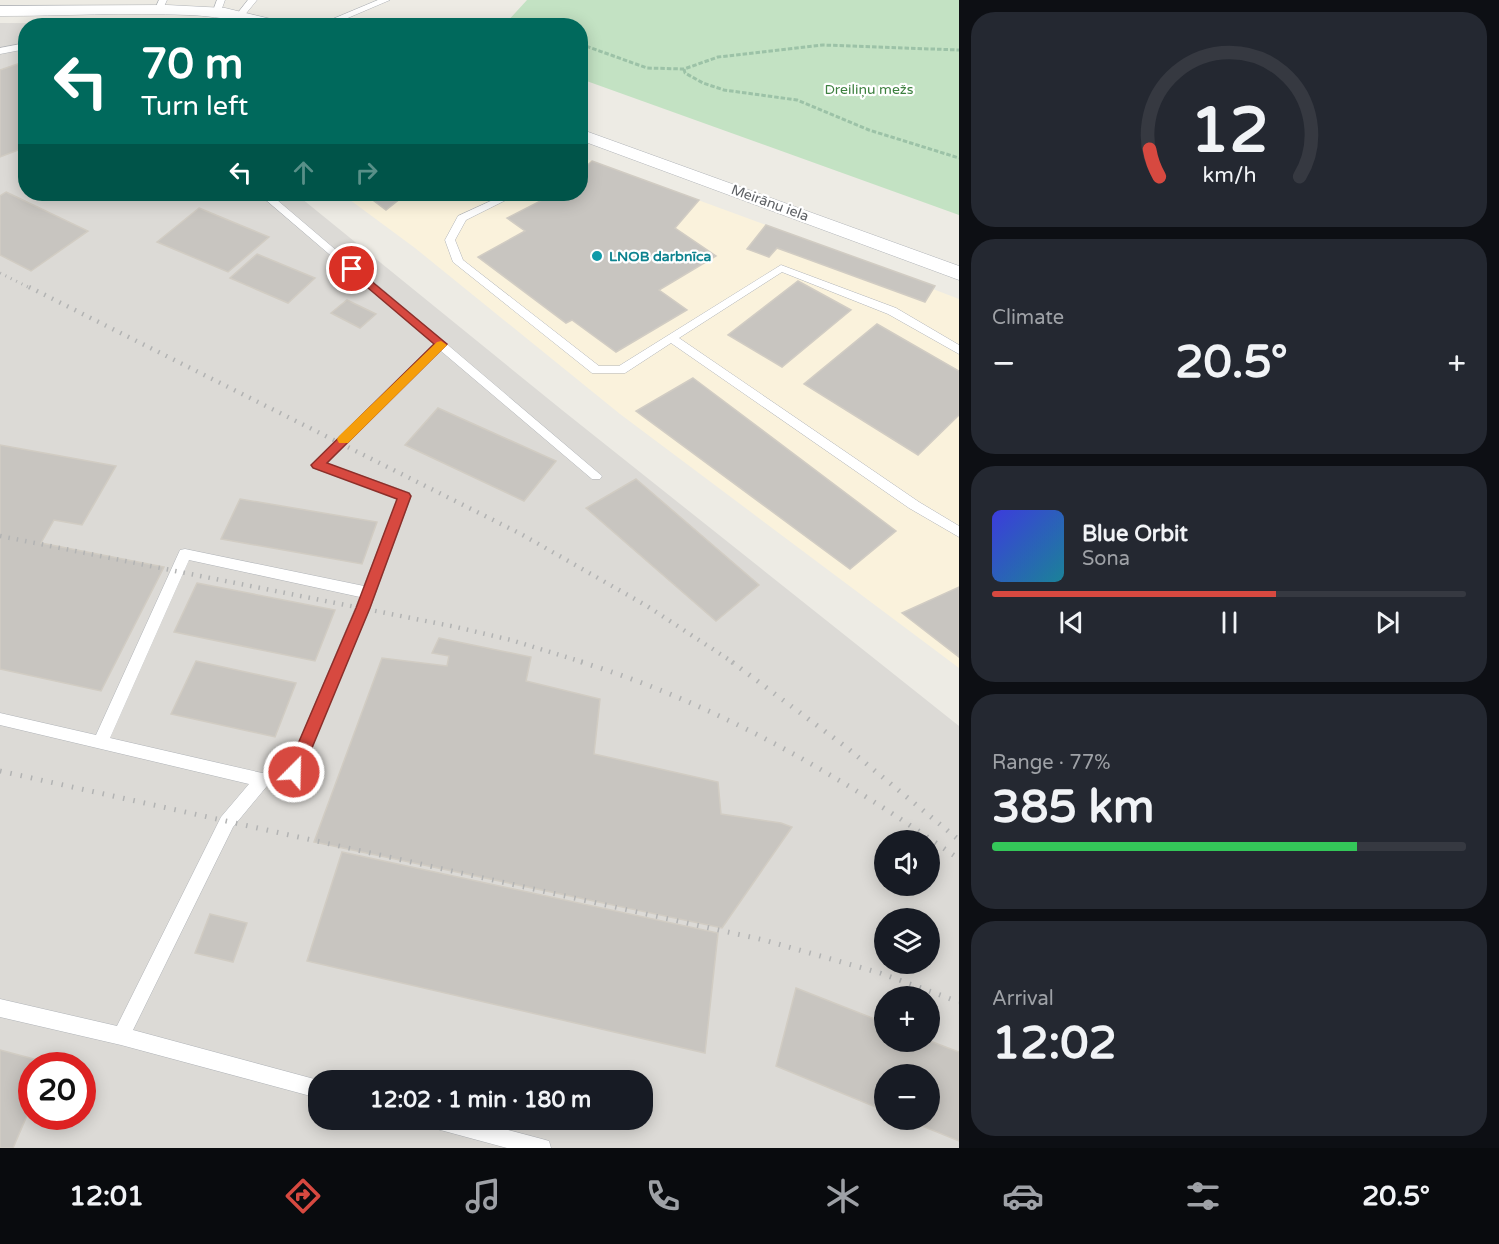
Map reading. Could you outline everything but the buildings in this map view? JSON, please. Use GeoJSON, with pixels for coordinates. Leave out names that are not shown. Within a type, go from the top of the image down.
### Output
{"type":"FeatureCollection","features":[{"type":"Feature","properties":{"kind":"street"},"geometry":{"type":"LineString","coordinates":[[0,11],[219,5],[255,18]]}},
{"type":"Feature","properties":{"kind":"street","name":"Meirānu iela"},"geometry":{"type":"LineString","coordinates":[[588,138],[959,273]]}},
{"type":"Feature","properties":{"kind":"lane"},"geometry":{"type":"LineString","coordinates":[[241,14],[252,0]]}},
{"type":"Feature","properties":{"kind":"lane"},"geometry":{"type":"LineString","coordinates":[[340,18],[386,0]]}},
{"type":"Feature","properties":{"kind":"lane"},"geometry":{"type":"LineString","coordinates":[[0,51],[18,48]]}},
{"type":"Feature","properties":{"kind":"lane"},"geometry":{"type":"LineString","coordinates":[[272,201],[596,476]]}},
{"type":"Feature","properties":{"kind":"lane"},"geometry":{"type":"LineString","coordinates":[[498,201],[462,218],[450,240],[458,262],[596,370],[621,370],[781,268],[892,311],[959,350]]}},
{"type":"Feature","properties":{"kind":"lane"},"geometry":{"type":"LineString","coordinates":[[671,338],[914,505],[959,532]]}},
{"type":"Feature","properties":{"kind":"lane"},"geometry":{"type":"LineString","coordinates":[[0,719],[262,780],[294,772],[369,593],[405,496],[317,465],[441,344]]}},
{"type":"Feature","properties":{"kind":"lane"},"geometry":{"type":"LineString","coordinates":[[101,741],[185,554],[369,593]]}},
{"type":"Feature","properties":{"kind":"lane"},"geometry":{"type":"LineString","coordinates":[[121,1036],[227,822],[262,780]]}},
{"type":"Feature","properties":{"kind":"lane"},"geometry":{"type":"LineString","coordinates":[[0,1008],[121,1036],[308,1086]]}},
{"type":"Feature","properties":{"kind":"lane"},"geometry":{"type":"LineString","coordinates":[[474,1130],[542,1148]]}},
{"type":"Feature","properties":{"kind":"path"},"geometry":{"type":"LineString","coordinates":[[588,47],[647,68],[684,69],[718,57],[823,45],[959,50]]}},
{"type":"Feature","properties":{"kind":"path"},"geometry":{"type":"LineString","coordinates":[[684,69],[685,73],[703,83],[724,90],[797,100],[869,130],[959,158]]}},
{"type":"Feature","properties":{"kind":"shaded area"},"geometry":{"type":"Polygon","coordinates":[[[0,23],[18,23],[18,201],[305,201],[562,410],[959,726],[959,1148],[0,1148],[0,23]]]}},
{"type":"Feature","properties":{"kind":"shaded area"},"geometry":{"type":"Polygon","coordinates":[[[588,160],[959,299],[959,668],[620,414],[415,248],[351,201],[588,201],[588,160]]]}},
{"type":"Feature","properties":{"kind":"green space","name":"Dreiliņu mežs"},"geometry":{"type":"Polygon","coordinates":[[[527,0],[959,0],[959,215],[588,82],[588,18],[510,18],[527,0]]]}},
{"type":"Feature","properties":{"kind":"railway"},"geometry":{"type":"LineString","coordinates":[[0,273],[32,289]]}},
{"type":"Feature","properties":{"kind":"railway"},"geometry":{"type":"LineString","coordinates":[[29,287],[521,534],[647,606],[734,663]]}},
{"type":"Feature","properties":{"kind":"railway"},"geometry":{"type":"LineString","coordinates":[[0,536],[456,627],[511,640],[586,663]]}},
{"type":"Feature","properties":{"kind":"railway"},"geometry":{"type":"LineString","coordinates":[[581,662],[682,699],[778,745],[870,800],[959,859]]}},
{"type":"Feature","properties":{"kind":"railway"},"geometry":{"type":"LineString","coordinates":[[732,662],[846,747],[959,840]]}},
{"type":"Feature","properties":{"kind":"railway"},"geometry":{"type":"LineString","coordinates":[[0,771],[764,940],[880,973],[959,1002]]}},
{"type":"Feature","properties":{"kind":"slow traffic"},"geometry":{"type":"LineString","coordinates":[[343,439],[441,345]]}},
{"type":"Feature","properties":{"kind":"place","name":"LNOB darbnīca"},"geometry":{"type":"Point","coordinates":[597,256]}},
{"type":"Feature","properties":{"kind":"route"},"geometry":{"type":"LineString","coordinates":[[294,772],[363,608],[405,496],[317,465],[441,344],[352,269]]}}]}
